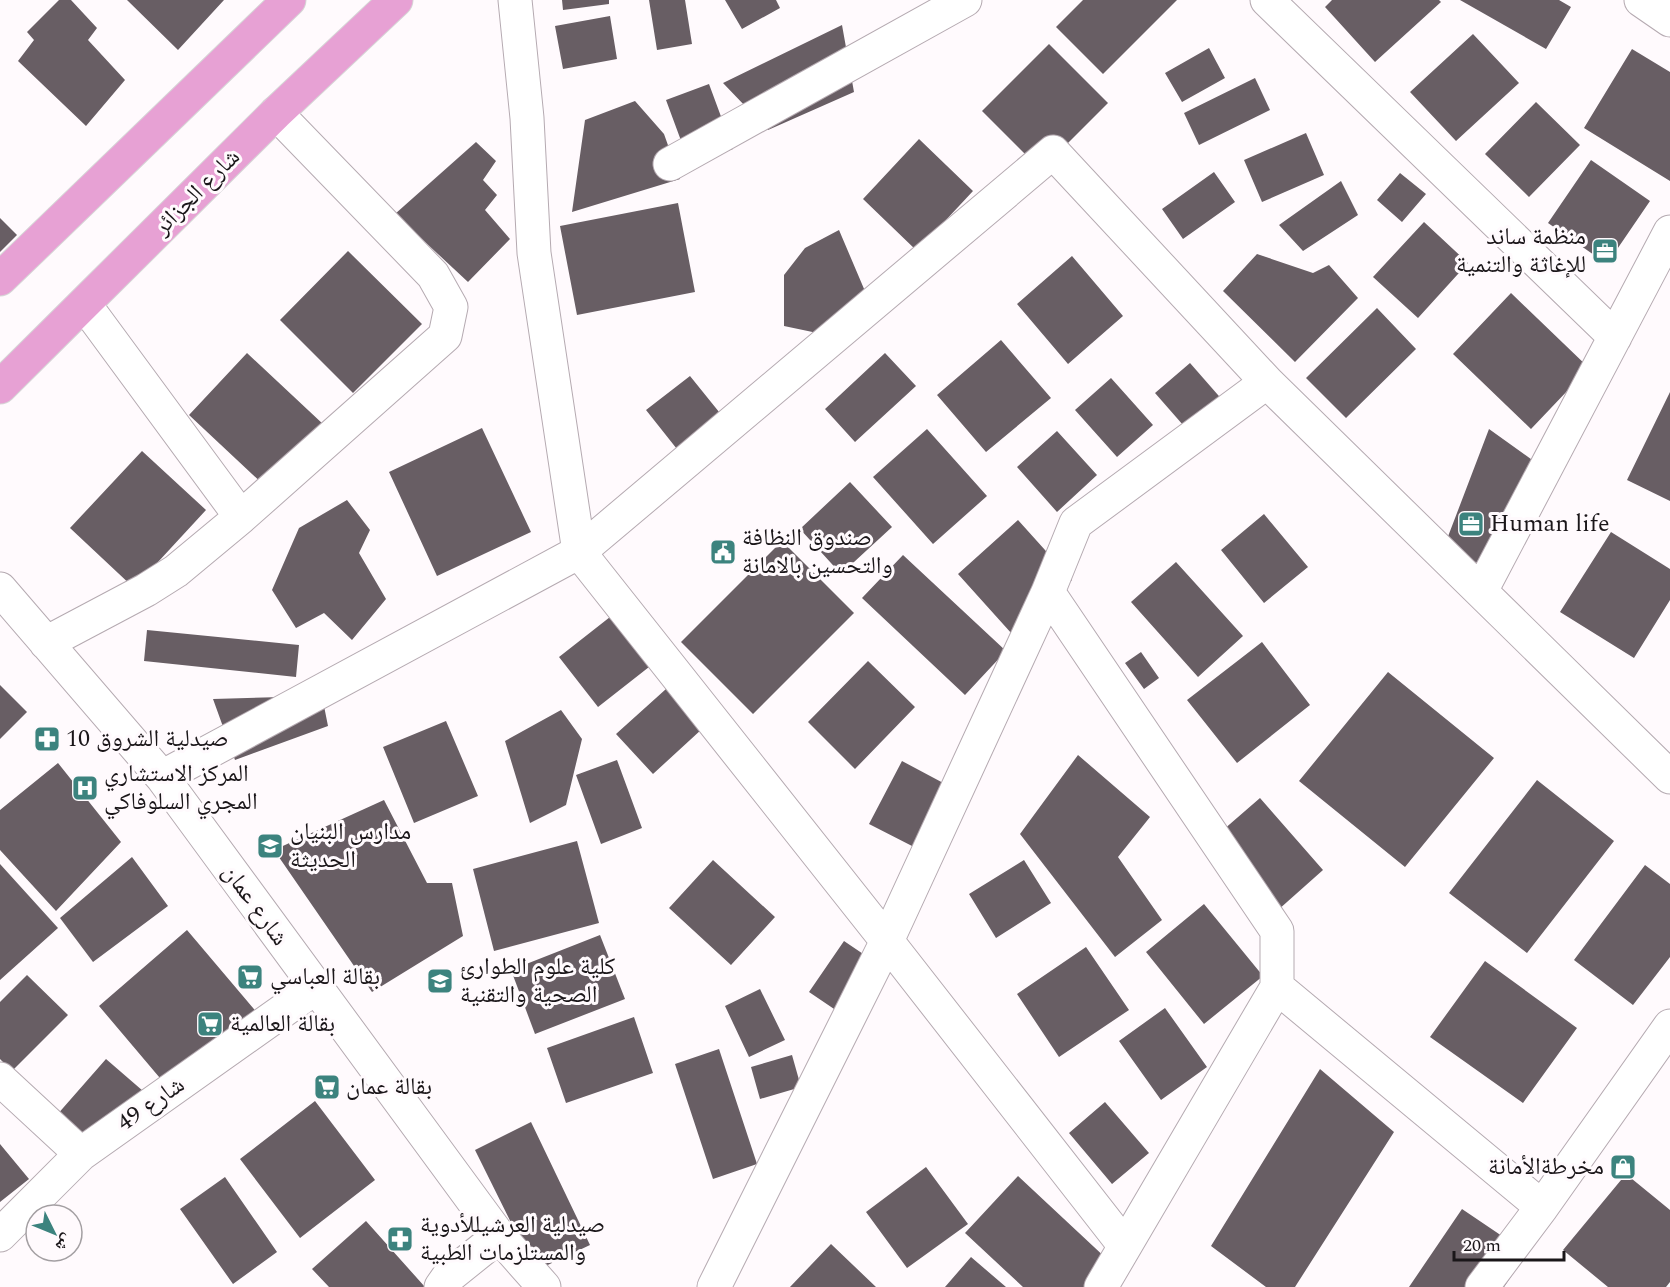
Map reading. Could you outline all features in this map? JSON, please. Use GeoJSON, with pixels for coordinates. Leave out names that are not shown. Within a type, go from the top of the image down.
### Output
{"type":"FeatureCollection","features":[{"type":"Feature","properties":{"kind":"main road"},"geometry":{"type":"LineString","coordinates":[[0,279],[289,0]]}},
{"type":"Feature","properties":{"kind":"main road","name":"شارع الجزائر"},"geometry":{"type":"LineString","coordinates":[[0,387],[276,113],[396,0]]}},
{"type":"Feature","properties":{"kind":"street"},"geometry":{"type":"LineString","coordinates":[[514,0],[526,118],[534,253],[579,552],[888,941],[1125,1246]]}},
{"type":"Feature","properties":{"kind":"street"},"geometry":{"type":"LineString","coordinates":[[670,164],[964,0]]}},
{"type":"Feature","properties":{"kind":"street"},"geometry":{"type":"LineString","coordinates":[[1267,0],[1615,337]]}},
{"type":"Feature","properties":{"kind":"street"},"geometry":{"type":"LineString","coordinates":[[1641,0],[1670,20]]}},
{"type":"Feature","properties":{"kind":"street"},"geometry":{"type":"LineString","coordinates":[[46,643],[146,590],[176,571],[242,517],[445,336],[451,307],[433,275],[276,113]]}},
{"type":"Feature","properties":{"kind":"street"},"geometry":{"type":"LineString","coordinates":[[162,777],[579,552],[1053,152],[1267,382],[1670,777]]}},
{"type":"Feature","properties":{"kind":"street"},"geometry":{"type":"LineString","coordinates":[[1481,591],[1670,232]]}},
{"type":"Feature","properties":{"kind":"street"},"geometry":{"type":"LineString","coordinates":[[85,305],[242,517]]}},
{"type":"Feature","properties":{"kind":"street"},"geometry":{"type":"LineString","coordinates":[[714,1287],[888,941],[1048,592],[1076,523],[1267,382]]}},
{"type":"Feature","properties":{"kind":"street","name":"شارع عمان"},"geometry":{"type":"LineString","coordinates":[[0,589],[162,777],[499,1236],[544,1287]]}},
{"type":"Feature","properties":{"kind":"street"},"geometry":{"type":"LineString","coordinates":[[1048,592],[1277,931],[1277,987],[1101,1287]]}},
{"type":"Feature","properties":{"kind":"street"},"geometry":{"type":"LineString","coordinates":[[1277,987],[1542,1207]]}},
{"type":"Feature","properties":{"kind":"street","name":"شارع 49"},"geometry":{"type":"LineString","coordinates":[[0,1235],[81,1154],[315,988]]}},
{"type":"Feature","properties":{"kind":"street"},"geometry":{"type":"LineString","coordinates":[[1482,1287],[1542,1207],[1670,1026]]}},
{"type":"Feature","properties":{"kind":"street"},"geometry":{"type":"LineString","coordinates":[[0,1079],[81,1154]]}},
{"type":"Feature","properties":{"kind":"street"},"geometry":{"type":"LineString","coordinates":[[441,1287],[448,1277],[499,1236]]}},
{"type":"Feature","properties":{"kind":"building"},"geometry":{"type":"Polygon","coordinates":[[[59,0],[71,0],[97,28],[88,40],[125,80],[86,126],[18,61],[34,40],[27,32],[59,0]]]}},
{"type":"Feature","properties":{"kind":"building"},"geometry":{"type":"Polygon","coordinates":[[[127,0],[224,0],[178,50],[127,0]]]}},
{"type":"Feature","properties":{"kind":"building"},"geometry":{"type":"Polygon","coordinates":[[[562,0],[609,0],[609,4],[563,10],[562,0]]]}},
{"type":"Feature","properties":{"kind":"building"},"geometry":{"type":"Polygon","coordinates":[[[649,0],[685,0],[692,44],[657,50],[649,0]]]}},
{"type":"Feature","properties":{"kind":"building"},"geometry":{"type":"Polygon","coordinates":[[[725,0],[776,0],[780,8],[742,29],[725,0]]]}},
{"type":"Feature","properties":{"kind":"building"},"geometry":{"type":"Polygon","coordinates":[[[1083,0],[1177,0],[1103,74],[1056,27],[1083,0]]]}},
{"type":"Feature","properties":{"kind":"building"},"geometry":{"type":"Polygon","coordinates":[[[1332,0],[1439,0],[1441,2],[1375,62],[1325,7],[1332,0]]]}},
{"type":"Feature","properties":{"kind":"building"},"geometry":{"type":"Polygon","coordinates":[[[1460,0],[1559,0],[1571,7],[1546,49],[1460,0]]]}},
{"type":"Feature","properties":{"kind":"building"},"geometry":{"type":"Polygon","coordinates":[[[610,16],[617,59],[563,69],[555,26],[610,16]]]}},
{"type":"Feature","properties":{"kind":"building"},"geometry":{"type":"Polygon","coordinates":[[[842,25],[854,92],[768,130],[723,83],[842,25]]]}},
{"type":"Feature","properties":{"kind":"building"},"geometry":{"type":"Polygon","coordinates":[[[1473,34],[1519,83],[1456,141],[1410,92],[1473,34]]]}},
{"type":"Feature","properties":{"kind":"building"},"geometry":{"type":"Polygon","coordinates":[[[1049,44],[1108,103],[1041,170],[982,111],[1049,44]]]}},
{"type":"Feature","properties":{"kind":"building"},"geometry":{"type":"Polygon","coordinates":[[[1209,48],[1225,78],[1182,102],[1165,73],[1209,48]]]}},
{"type":"Feature","properties":{"kind":"building"},"geometry":{"type":"Polygon","coordinates":[[[1632,49],[1670,72],[1670,181],[1584,128],[1632,49]]]}},
{"type":"Feature","properties":{"kind":"building"},"geometry":{"type":"Polygon","coordinates":[[[1255,78],[1270,110],[1199,145],[1184,113],[1255,78]]]}},
{"type":"Feature","properties":{"kind":"building"},"geometry":{"type":"Polygon","coordinates":[[[709,84],[733,149],[690,165],[666,100],[709,84]]]}},
{"type":"Feature","properties":{"kind":"building"},"geometry":{"type":"Polygon","coordinates":[[[635,101],[664,134],[680,179],[572,212],[585,120],[635,101]]]}},
{"type":"Feature","properties":{"kind":"building"},"geometry":{"type":"Polygon","coordinates":[[[1536,102],[1580,145],[1529,197],[1485,154],[1536,102]]]}},
{"type":"Feature","properties":{"kind":"building"},"geometry":{"type":"Polygon","coordinates":[[[1306,133],[1324,175],[1262,202],[1244,160],[1306,133]]]}},
{"type":"Feature","properties":{"kind":"building"},"geometry":{"type":"Polygon","coordinates":[[[919,139],[973,191],[917,251],[863,199],[919,139]]]}},
{"type":"Feature","properties":{"kind":"building"},"geometry":{"type":"Polygon","coordinates":[[[476,142],[496,161],[483,180],[497,195],[485,210],[510,239],[468,282],[395,214],[476,142]]]}},
{"type":"Feature","properties":{"kind":"building"},"geometry":{"type":"Polygon","coordinates":[[[1591,160],[1650,201],[1607,264],[1548,223],[1591,160]]]}},
{"type":"Feature","properties":{"kind":"building"},"geometry":{"type":"Polygon","coordinates":[[[1214,172],[1235,202],[1183,239],[1162,209],[1214,172]]]}},
{"type":"Feature","properties":{"kind":"building"},"geometry":{"type":"Polygon","coordinates":[[[1400,173],[1426,194],[1402,222],[1377,200],[1400,173]]]}},
{"type":"Feature","properties":{"kind":"building"},"geometry":{"type":"Polygon","coordinates":[[[1341,181],[1358,215],[1303,251],[1279,225],[1341,181]]]}},
{"type":"Feature","properties":{"kind":"building"},"geometry":{"type":"Polygon","coordinates":[[[678,203],[695,292],[577,315],[560,226],[678,203]]]}},
{"type":"Feature","properties":{"kind":"building"},"geometry":{"type":"Polygon","coordinates":[[[0,218],[17,235],[0,252],[0,218]]]}},
{"type":"Feature","properties":{"kind":"building"},"geometry":{"type":"Polygon","coordinates":[[[1424,222],[1468,263],[1418,318],[1373,277],[1424,222]]]}},
{"type":"Feature","properties":{"kind":"building"},"geometry":{"type":"Polygon","coordinates":[[[839,230],[873,310],[822,334],[784,326],[784,275],[805,248],[839,230]]]}},
{"type":"Feature","properties":{"kind":"building"},"geometry":{"type":"Polygon","coordinates":[[[348,251],[422,324],[353,393],[280,320],[348,251]]]}},
{"type":"Feature","properties":{"kind":"building"},"geometry":{"type":"Polygon","coordinates":[[[1257,254],[1313,273],[1329,265],[1358,298],[1295,362],[1223,291],[1257,254]]]}},
{"type":"Feature","properties":{"kind":"building"},"geometry":{"type":"Polygon","coordinates":[[[1072,256],[1123,316],[1068,364],[1017,304],[1072,256]]]}},
{"type":"Feature","properties":{"kind":"building"},"geometry":{"type":"Polygon","coordinates":[[[1511,293],[1589,368],[1531,429],[1453,354],[1511,293]]]}},
{"type":"Feature","properties":{"kind":"building"},"geometry":{"type":"Polygon","coordinates":[[[1377,308],[1416,349],[1346,418],[1306,378],[1377,308]]]}},
{"type":"Feature","properties":{"kind":"building"},"geometry":{"type":"Polygon","coordinates":[[[1001,340],[1051,398],[986,452],[937,395],[1001,340]]]}},
{"type":"Feature","properties":{"kind":"building"},"geometry":{"type":"Polygon","coordinates":[[[247,353],[324,425],[266,487],[189,415],[247,353]]]}},
{"type":"Feature","properties":{"kind":"building"},"geometry":{"type":"Polygon","coordinates":[[[885,353],[916,386],[855,442],[825,409],[885,353]]]}},
{"type":"Feature","properties":{"kind":"building"},"geometry":{"type":"Polygon","coordinates":[[[1190,363],[1225,403],[1190,433],[1155,393],[1190,363]]]}},
{"type":"Feature","properties":{"kind":"building"},"geometry":{"type":"Polygon","coordinates":[[[690,376],[736,433],[692,468],[646,410],[690,376]]]}},
{"type":"Feature","properties":{"kind":"building"},"geometry":{"type":"Polygon","coordinates":[[[1111,378],[1153,425],[1117,457],[1075,410],[1111,378]]]}},
{"type":"Feature","properties":{"kind":"building"},"geometry":{"type":"Polygon","coordinates":[[[1670,392],[1670,501],[1627,480],[1670,392]]]}},
{"type":"Feature","properties":{"kind":"building"},"geometry":{"type":"Polygon","coordinates":[[[482,428],[531,532],[437,576],[389,472],[482,428]]]}},
{"type":"Feature","properties":{"kind":"building"},"geometry":{"type":"Polygon","coordinates":[[[927,429],[987,496],[933,544],[873,477],[927,429]]]}},
{"type":"Feature","properties":{"kind":"building"},"geometry":{"type":"Polygon","coordinates":[[[1489,429],[1535,462],[1507,577],[1444,547],[1489,429]]]}},
{"type":"Feature","properties":{"kind":"building"},"geometry":{"type":"Polygon","coordinates":[[[1057,431],[1097,475],[1057,512],[1017,467],[1057,431]]]}},
{"type":"Feature","properties":{"kind":"building"},"geometry":{"type":"Polygon","coordinates":[[[142,451],[206,510],[134,588],[70,528],[142,451]]]}},
{"type":"Feature","properties":{"kind":"building"},"geometry":{"type":"Polygon","coordinates":[[[850,482],[892,527],[841,574],[800,529],[850,482]]]}},
{"type":"Feature","properties":{"kind":"building"},"geometry":{"type":"Polygon","coordinates":[[[347,500],[370,530],[359,553],[386,599],[352,640],[324,613],[296,628],[272,590],[299,528],[347,500]]]}},
{"type":"Feature","properties":{"kind":"building"},"geometry":{"type":"Polygon","coordinates":[[[1264,514],[1308,567],[1264,603],[1221,550],[1264,514]]]}},
{"type":"Feature","properties":{"kind":"building"},"geometry":{"type":"Polygon","coordinates":[[[1018,520],[1072,580],[1012,634],[958,574],[1018,520]]]}},
{"type":"Feature","properties":{"kind":"building"},"geometry":{"type":"Polygon","coordinates":[[[1611,532],[1670,569],[1670,600],[1634,658],[1560,612],[1611,532]]]}},
{"type":"Feature","properties":{"kind":"building"},"geometry":{"type":"Polygon","coordinates":[[[782,541],[854,613],[753,714],[681,642],[782,541]]]}},
{"type":"Feature","properties":{"kind":"building"},"geometry":{"type":"Polygon","coordinates":[[[903,555],[1006,651],[965,695],[862,598],[903,555]]]}},
{"type":"Feature","properties":{"kind":"building"},"geometry":{"type":"Polygon","coordinates":[[[1176,562],[1243,636],[1198,677],[1131,602],[1176,562]]]}},
{"type":"Feature","properties":{"kind":"building"},"geometry":{"type":"Polygon","coordinates":[[[610,617],[649,667],[598,707],[559,657],[610,617]]]}},
{"type":"Feature","properties":{"kind":"building"},"geometry":{"type":"Polygon","coordinates":[[[147,630],[299,645],[296,677],[144,661],[147,630]]]}},
{"type":"Feature","properties":{"kind":"building"},"geometry":{"type":"Polygon","coordinates":[[[1262,642],[1310,705],[1237,763],[1187,700],[1262,642]]]}},
{"type":"Feature","properties":{"kind":"building"},"geometry":{"type":"Polygon","coordinates":[[[1141,652],[1159,678],[1144,689],[1125,663],[1141,652]]]}},
{"type":"Feature","properties":{"kind":"building"},"geometry":{"type":"Polygon","coordinates":[[[868,661],[915,707],[855,769],[808,722],[868,661]]]}},
{"type":"Feature","properties":{"kind":"building"},"geometry":{"type":"Polygon","coordinates":[[[1388,672],[1494,758],[1405,867],[1299,781],[1388,672]]]}},
{"type":"Feature","properties":{"kind":"building"},"geometry":{"type":"Polygon","coordinates":[[[0,685],[27,712],[0,739],[0,685]]]}},
{"type":"Feature","properties":{"kind":"building"},"geometry":{"type":"Polygon","coordinates":[[[666,689],[702,729],[653,774],[616,734],[666,689]]]}},
{"type":"Feature","properties":{"kind":"building"},"geometry":{"type":"Polygon","coordinates":[[[322,696],[328,726],[235,760],[213,699],[322,696]]]}},
{"type":"Feature","properties":{"kind":"building"},"geometry":{"type":"Polygon","coordinates":[[[561,710],[582,739],[566,805],[530,823],[505,741],[561,710]]]}},
{"type":"Feature","properties":{"kind":"building"},"geometry":{"type":"Polygon","coordinates":[[[446,721],[478,796],[414,823],[383,747],[446,721]]]}},
{"type":"Feature","properties":{"kind":"building"},"geometry":{"type":"Polygon","coordinates":[[[1078,755],[1150,817],[1118,857],[1162,920],[1115,957],[1020,834],[1078,755]]]}},
{"type":"Feature","properties":{"kind":"building"},"geometry":{"type":"Polygon","coordinates":[[[617,760],[642,828],[601,844],[576,775],[617,760]]]}},
{"type":"Feature","properties":{"kind":"building"},"geometry":{"type":"Polygon","coordinates":[[[902,761],[947,785],[914,847],[869,824],[902,761]]]}},
{"type":"Feature","properties":{"kind":"building"},"geometry":{"type":"Polygon","coordinates":[[[58,763],[121,842],[56,911],[0,850],[0,810],[58,763]]]}},
{"type":"Feature","properties":{"kind":"building"},"geometry":{"type":"Polygon","coordinates":[[[1537,780],[1614,841],[1527,953],[1449,893],[1537,780]]]}},
{"type":"Feature","properties":{"kind":"building"},"geometry":{"type":"Polygon","coordinates":[[[1260,798],[1323,870],[1278,910],[1215,837],[1260,798]]]}},
{"type":"Feature","properties":{"kind":"building"},"geometry":{"type":"Polygon","coordinates":[[[384,800],[427,883],[452,883],[463,936],[372,992],[274,850],[384,800]]]}},
{"type":"Feature","properties":{"kind":"building"},"geometry":{"type":"Polygon","coordinates":[[[577,841],[599,923],[494,951],[473,869],[577,841]]]}},
{"type":"Feature","properties":{"kind":"building"},"geometry":{"type":"Polygon","coordinates":[[[132,857],[168,906],[93,962],[60,918],[132,857]]]}},
{"type":"Feature","properties":{"kind":"building"},"geometry":{"type":"Polygon","coordinates":[[[713,860],[775,917],[731,965],[669,908],[713,860]]]}},
{"type":"Feature","properties":{"kind":"building"},"geometry":{"type":"Polygon","coordinates":[[[1024,860],[1051,903],[996,938],[969,894],[1024,860]]]}},
{"type":"Feature","properties":{"kind":"building"},"geometry":{"type":"Polygon","coordinates":[[[0,864],[58,928],[0,980],[0,864]]]}},
{"type":"Feature","properties":{"kind":"building"},"geometry":{"type":"Polygon","coordinates":[[[1645,865],[1670,884],[1670,957],[1633,1005],[1574,960],[1645,865]]]}},
{"type":"Feature","properties":{"kind":"building"},"geometry":{"type":"Polygon","coordinates":[[[1204,904],[1263,976],[1204,1024],[1146,952],[1204,904]]]}},
{"type":"Feature","properties":{"kind":"building"},"geometry":{"type":"Polygon","coordinates":[[[187,930],[264,1021],[176,1097],[99,1006],[187,930]]]}},
{"type":"Feature","properties":{"kind":"building"},"geometry":{"type":"Polygon","coordinates":[[[600,935],[625,999],[535,1034],[511,970],[600,935]]]}},
{"type":"Feature","properties":{"kind":"building"},"geometry":{"type":"Polygon","coordinates":[[[844,941],[875,962],[840,1013],[809,992],[844,941]]]}},
{"type":"Feature","properties":{"kind":"building"},"geometry":{"type":"Polygon","coordinates":[[[1086,947],[1129,1010],[1059,1057],[1017,994],[1086,947]]]}},
{"type":"Feature","properties":{"kind":"building"},"geometry":{"type":"Polygon","coordinates":[[[1485,961],[1577,1028],[1523,1103],[1430,1037],[1485,961]]]}},
{"type":"Feature","properties":{"kind":"building"},"geometry":{"type":"Polygon","coordinates":[[[27,975],[68,1015],[12,1071],[0,1059],[0,1002],[27,975]]]}},
{"type":"Feature","properties":{"kind":"building"},"geometry":{"type":"Polygon","coordinates":[[[760,989],[785,1040],[749,1057],[725,1006],[760,989]]]}},
{"type":"Feature","properties":{"kind":"building"},"geometry":{"type":"Polygon","coordinates":[[[1165,1008],[1207,1067],[1161,1100],[1119,1041],[1165,1008]]]}},
{"type":"Feature","properties":{"kind":"building"},"geometry":{"type":"Polygon","coordinates":[[[634,1017],[653,1073],[566,1103],[547,1048],[634,1017]]]}},
{"type":"Feature","properties":{"kind":"building"},"geometry":{"type":"Polygon","coordinates":[[[719,1049],[757,1164],[713,1179],[675,1064],[719,1049]]]}},
{"type":"Feature","properties":{"kind":"building"},"geometry":{"type":"Polygon","coordinates":[[[792,1055],[801,1087],[760,1099],[751,1067],[792,1055]]]}},
{"type":"Feature","properties":{"kind":"building"},"geometry":{"type":"Polygon","coordinates":[[[106,1059],[143,1091],[92,1148],[56,1116],[106,1059]]]}},
{"type":"Feature","properties":{"kind":"building"},"geometry":{"type":"Polygon","coordinates":[[[1320,1069],[1394,1132],[1295,1287],[1266,1287],[1211,1246],[1320,1069]]]}},
{"type":"Feature","properties":{"kind":"building"},"geometry":{"type":"Polygon","coordinates":[[[315,1101],[375,1180],[300,1238],[240,1159],[315,1101]]]}},
{"type":"Feature","properties":{"kind":"building"},"geometry":{"type":"Polygon","coordinates":[[[1105,1102],[1149,1153],[1112,1184],[1069,1133],[1105,1102]]]}},
{"type":"Feature","properties":{"kind":"building"},"geometry":{"type":"Polygon","coordinates":[[[531,1122],[590,1245],[535,1271],[475,1150],[531,1122]]]}},
{"type":"Feature","properties":{"kind":"building"},"geometry":{"type":"Polygon","coordinates":[[[0,1144],[29,1179],[0,1202],[0,1144]]]}},
{"type":"Feature","properties":{"kind":"building"},"geometry":{"type":"Polygon","coordinates":[[[926,1167],[968,1224],[907,1268],[866,1212],[926,1167]]]}},
{"type":"Feature","properties":{"kind":"building"},"geometry":{"type":"Polygon","coordinates":[[[1626,1174],[1670,1210],[1670,1282],[1666,1287],[1608,1287],[1563,1250],[1626,1174]]]}},
{"type":"Feature","properties":{"kind":"building"},"geometry":{"type":"Polygon","coordinates":[[[1018,1176],[1109,1261],[1085,1287],[1023,1287],[965,1233],[1018,1176]]]}},
{"type":"Feature","properties":{"kind":"building"},"geometry":{"type":"Polygon","coordinates":[[[225,1177],[277,1252],[233,1284],[180,1209],[225,1177]]]}},
{"type":"Feature","properties":{"kind":"building"},"geometry":{"type":"Polygon","coordinates":[[[1462,1209],[1527,1253],[1504,1287],[1409,1287],[1462,1209]]]}},
{"type":"Feature","properties":{"kind":"building"},"geometry":{"type":"Polygon","coordinates":[[[366,1221],[425,1287],[329,1287],[312,1269],[366,1221]]]}},
{"type":"Feature","properties":{"kind":"building"},"geometry":{"type":"Polygon","coordinates":[[[831,1244],[876,1287],[790,1287],[831,1244]]]}},
{"type":"Feature","properties":{"kind":"building"},"geometry":{"type":"Polygon","coordinates":[[[971,1257],[1006,1287],[945,1287],[971,1257]]]}},
{"type":"Feature","properties":{"kind":"place","name":"منظمة ساند للإغاثة والتنمية"},"geometry":{"type":"Point","coordinates":[1605,251]}},
{"type":"Feature","properties":{"kind":"place","name":"Human life"},"geometry":{"type":"Point","coordinates":[1471,524]}},
{"type":"Feature","properties":{"kind":"place","name":"صندوق النظافة والتحسين بالامانة"},"geometry":{"type":"Point","coordinates":[723,552]}},
{"type":"Feature","properties":{"kind":"place","name":"صيدلية الشروق 10"},"geometry":{"type":"Point","coordinates":[47,739]}},
{"type":"Feature","properties":{"kind":"place","name":"المركز الاستشاري المجري السلوفاكي"},"geometry":{"type":"Point","coordinates":[85,788]}},
{"type":"Feature","properties":{"kind":"place","name":"مدارس البنيان الحديثة"},"geometry":{"type":"Point","coordinates":[270,846]}},
{"type":"Feature","properties":{"kind":"place","name":"بقالة العباسي"},"geometry":{"type":"Point","coordinates":[250,977]}},
{"type":"Feature","properties":{"kind":"place","name":"كلية علوم الطوارئ الصحية والتقنية"},"geometry":{"type":"Point","coordinates":[440,981]}},
{"type":"Feature","properties":{"kind":"place","name":"بقالة العالمية"},"geometry":{"type":"Point","coordinates":[210,1024]}},
{"type":"Feature","properties":{"kind":"place","name":"بقالة عمان"},"geometry":{"type":"Point","coordinates":[327,1087]}},
{"type":"Feature","properties":{"kind":"place","name":"مخرطةالأمانة"},"geometry":{"type":"Point","coordinates":[1623,1167]}},
{"type":"Feature","properties":{"kind":"place","name":"صيدلية العرشيللأدوية والمستلزمات الطبية"},"geometry":{"type":"Point","coordinates":[400,1239]}}]}
